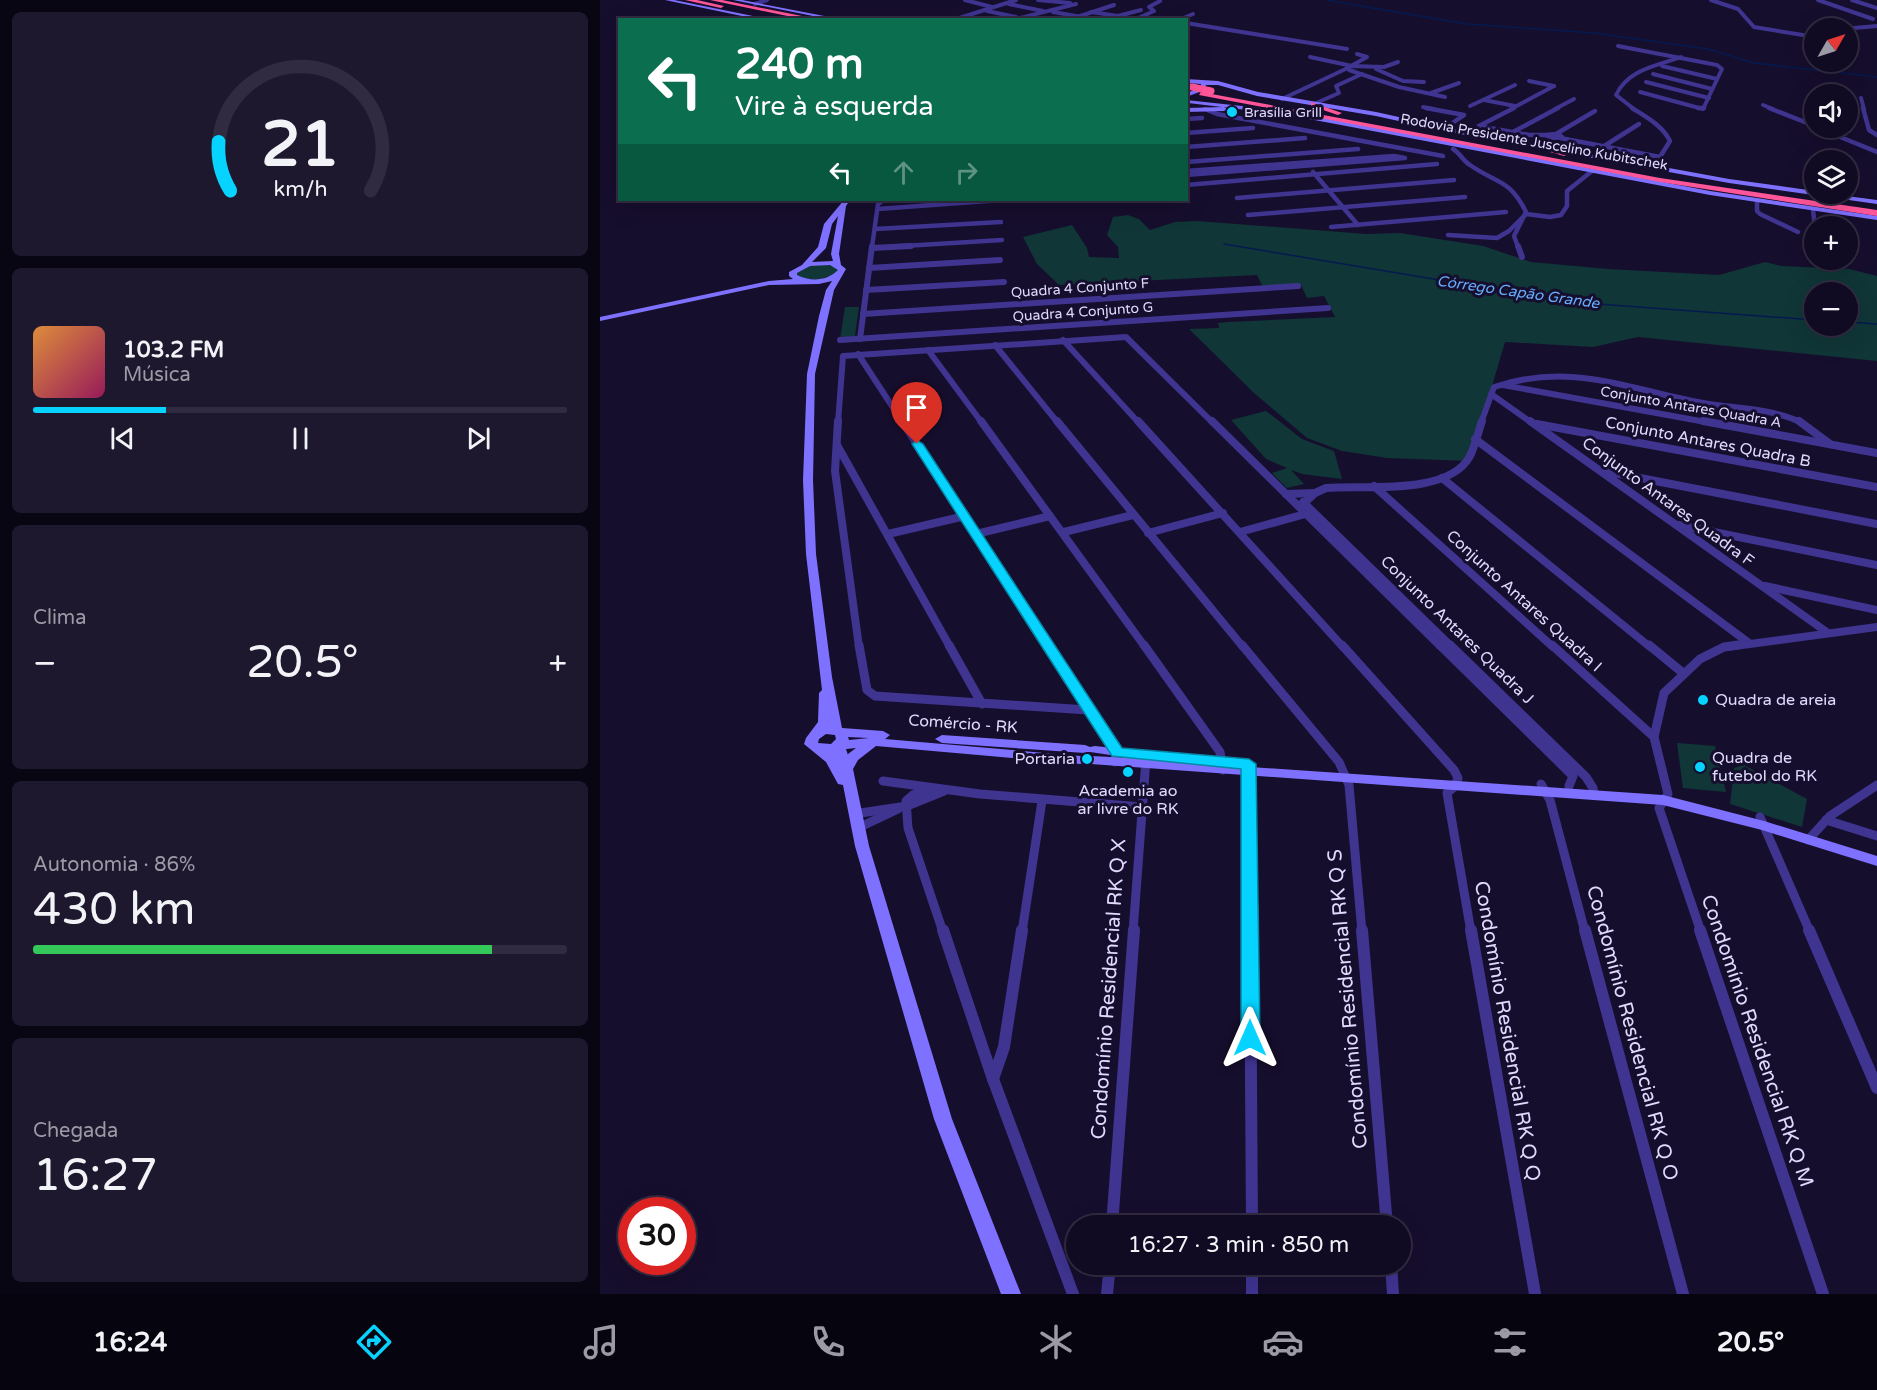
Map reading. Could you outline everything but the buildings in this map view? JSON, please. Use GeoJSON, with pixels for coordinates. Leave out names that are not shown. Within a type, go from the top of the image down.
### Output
{"type":"FeatureCollection","features":[{"type":"Feature","properties":{"kind":"highway"},"geometry":{"type":"LineString","coordinates":[[688,0],[792,18]]}},
{"type":"Feature","properties":{"kind":"highway"},"geometry":{"type":"LineString","coordinates":[[714,0],[792,18]]}},
{"type":"Feature","properties":{"kind":"highway"},"geometry":{"type":"LineString","coordinates":[[714,0],[753,4]]}},
{"type":"Feature","properties":{"kind":"highway","name":"Rodovia Presidente Juscelino Kubitschek"},"geometry":{"type":"LineString","coordinates":[[1188,98],[1209,87],[1726,191],[1877,213]]}},
{"type":"Feature","properties":{"kind":"highway","name":"Rodovia Presidente Juscelino Kubitschek"},"geometry":{"type":"LineString","coordinates":[[1188,98],[1201,94],[1402,132],[1575,161],[1744,187],[1877,204]]}},
{"type":"Feature","properties":{"kind":"highway"},"geometry":{"type":"LineString","coordinates":[[1314,104],[1346,116]]}},
{"type":"Feature","properties":{"kind":"highway"},"geometry":{"type":"LineString","coordinates":[[1402,132],[1415,131],[1412,127]]}},
{"type":"Feature","properties":{"kind":"highway"},"geometry":{"type":"LineString","coordinates":[[1539,146],[1575,161]]}},
{"type":"Feature","properties":{"kind":"highway"},"geometry":{"type":"LineString","coordinates":[[1514,157],[1575,161]]}},
{"type":"Feature","properties":{"kind":"main road"},"geometry":{"type":"LineString","coordinates":[[667,0],[761,18]]}},
{"type":"Feature","properties":{"kind":"main road"},"geometry":{"type":"LineString","coordinates":[[735,0],[832,18]]}},
{"type":"Feature","properties":{"kind":"main road"},"geometry":{"type":"LineString","coordinates":[[1188,82],[1209,87],[1224,86],[1282,99],[1376,114],[1444,129],[1748,184],[1877,204]]}},
{"type":"Feature","properties":{"kind":"main road"},"geometry":{"type":"LineString","coordinates":[[1188,98],[1192,100],[1191,96],[1200,92],[1224,86]]}},
{"type":"Feature","properties":{"kind":"main road"},"geometry":{"type":"LineString","coordinates":[[1188,98],[1288,113],[1453,149],[1470,148]]}},
{"type":"Feature","properties":{"kind":"main road"},"geometry":{"type":"LineString","coordinates":[[1188,99],[1212,111],[1228,109],[1470,148],[1757,200],[1877,218]]}},
{"type":"Feature","properties":{"kind":"main road"},"geometry":{"type":"LineString","coordinates":[[837,265],[835,254],[846,202]]}},
{"type":"Feature","properties":{"kind":"main road"},"geometry":{"type":"LineString","coordinates":[[719,293],[793,272],[802,266],[822,248],[828,224],[846,202]]}},
{"type":"Feature","properties":{"kind":"main road"},"geometry":{"type":"LineString","coordinates":[[802,266],[825,263],[837,265],[842,269],[830,291],[811,374],[808,480],[811,554],[826,677],[850,796],[943,1119],[1011,1294]]}},
{"type":"Feature","properties":{"kind":"main road"},"geometry":{"type":"LineString","coordinates":[[793,272],[793,276],[807,281],[822,293],[823,316]]}},
{"type":"Feature","properties":{"kind":"main road"},"geometry":{"type":"LineString","coordinates":[[600,319],[781,281],[826,280],[839,275]]}},
{"type":"Feature","properties":{"kind":"main road"},"geometry":{"type":"LineString","coordinates":[[826,677],[824,723],[811,744],[831,759],[850,796]]}},
{"type":"Feature","properties":{"kind":"main road"},"geometry":{"type":"LineString","coordinates":[[816,734],[826,730],[838,736]]}},
{"type":"Feature","properties":{"kind":"main road"},"geometry":{"type":"LineString","coordinates":[[819,750],[829,749],[838,736]]}},
{"type":"Feature","properties":{"kind":"main road","name":"Comércio - RK"},"geometry":{"type":"LineString","coordinates":[[838,736],[1544,788]]}},
{"type":"Feature","properties":{"kind":"main road","name":"Comércio - RK"},"geometry":{"type":"LineString","coordinates":[[838,736],[875,742],[940,743]]}},
{"type":"Feature","properties":{"kind":"main road"},"geometry":{"type":"LineString","coordinates":[[846,769],[859,750],[875,742]]}},
{"type":"Feature","properties":{"kind":"main road"},"geometry":{"type":"LineString","coordinates":[[1544,788],[1569,786],[1594,791]]}},
{"type":"Feature","properties":{"kind":"main road"},"geometry":{"type":"LineString","coordinates":[[1544,788],[1666,797],[1762,821],[1877,861]]}},
{"type":"Feature","properties":{"kind":"main road"},"geometry":{"type":"LineString","coordinates":[[1810,836],[1877,853]]}},
{"type":"Feature","properties":{"kind":"street"},"geometry":{"type":"LineString","coordinates":[[753,4],[767,0]]}},
{"type":"Feature","properties":{"kind":"street"},"geometry":{"type":"LineString","coordinates":[[965,0],[992,7]]}},
{"type":"Feature","properties":{"kind":"street"},"geometry":{"type":"LineString","coordinates":[[959,18],[1016,0]]}},
{"type":"Feature","properties":{"kind":"street"},"geometry":{"type":"LineString","coordinates":[[987,11],[1020,18],[1076,4],[1038,0]]}},
{"type":"Feature","properties":{"kind":"street"},"geometry":{"type":"LineString","coordinates":[[1054,0],[1070,0]]}},
{"type":"Feature","properties":{"kind":"street"},"geometry":{"type":"LineString","coordinates":[[1711,0],[1738,9],[1754,27],[1804,35]]}},
{"type":"Feature","properties":{"kind":"street"},"geometry":{"type":"LineString","coordinates":[[1818,0],[1873,19]]}},
{"type":"Feature","properties":{"kind":"street"},"geometry":{"type":"LineString","coordinates":[[1852,0],[1877,9]]}},
{"type":"Feature","properties":{"kind":"street"},"geometry":{"type":"LineString","coordinates":[[1142,17],[1154,11],[1149,7],[1160,1]]}},
{"type":"Feature","properties":{"kind":"street"},"geometry":{"type":"LineString","coordinates":[[1010,4],[1047,11]]}},
{"type":"Feature","properties":{"kind":"street"},"geometry":{"type":"LineString","coordinates":[[1074,18],[1114,5]]}},
{"type":"Feature","properties":{"kind":"street"},"geometry":{"type":"LineString","coordinates":[[1085,9],[1118,16],[1141,10]]}},
{"type":"Feature","properties":{"kind":"street"},"geometry":{"type":"LineString","coordinates":[[1053,12],[1089,18]]}},
{"type":"Feature","properties":{"kind":"street"},"geometry":{"type":"LineString","coordinates":[[1184,18],[1193,14]]}},
{"type":"Feature","properties":{"kind":"street"},"geometry":{"type":"LineString","coordinates":[[1142,17],[1149,18]]}},
{"type":"Feature","properties":{"kind":"street"},"geometry":{"type":"LineString","coordinates":[[1199,25],[1201,20]]}},
{"type":"Feature","properties":{"kind":"street"},"geometry":{"type":"LineString","coordinates":[[1188,23],[1347,49]]}},
{"type":"Feature","properties":{"kind":"street"},"geometry":{"type":"LineString","coordinates":[[1858,28],[1877,27]]}},
{"type":"Feature","properties":{"kind":"street"},"geometry":{"type":"LineString","coordinates":[[1618,46],[1681,57],[1720,66],[1722,69],[1703,109],[1640,92]]}},
{"type":"Feature","properties":{"kind":"street"},"geometry":{"type":"LineString","coordinates":[[1282,99],[1351,68],[1367,57],[1357,54]]}},
{"type":"Feature","properties":{"kind":"street"},"geometry":{"type":"LineString","coordinates":[[1310,57],[1351,68],[1396,87],[1445,97]]}},
{"type":"Feature","properties":{"kind":"street"},"geometry":{"type":"LineString","coordinates":[[1529,81],[1554,87],[1479,126],[1558,136],[1602,148],[1660,157],[1670,137],[1655,123],[1626,105],[1616,95],[1619,86],[1630,75],[1661,66],[1681,57]]}},
{"type":"Feature","properties":{"kind":"street"},"geometry":{"type":"LineString","coordinates":[[1368,60],[1393,64]]}},
{"type":"Feature","properties":{"kind":"street"},"geometry":{"type":"LineString","coordinates":[[1351,68],[1398,62]]}},
{"type":"Feature","properties":{"kind":"street"},"geometry":{"type":"LineString","coordinates":[[1661,66],[1717,79]]}},
{"type":"Feature","properties":{"kind":"street"},"geometry":{"type":"LineString","coordinates":[[1373,67],[1403,81],[1424,82]]}},
{"type":"Feature","properties":{"kind":"street"},"geometry":{"type":"LineString","coordinates":[[1314,104],[1339,93],[1335,87],[1363,74]]}},
{"type":"Feature","properties":{"kind":"street"},"geometry":{"type":"LineString","coordinates":[[1653,74],[1712,88]]}},
{"type":"Feature","properties":{"kind":"street"},"geometry":{"type":"LineString","coordinates":[[1646,82],[1709,98]]}},
{"type":"Feature","properties":{"kind":"street"},"geometry":{"type":"LineString","coordinates":[[1431,94],[1459,83]]}},
{"type":"Feature","properties":{"kind":"street"},"geometry":{"type":"LineString","coordinates":[[1470,106],[1515,85]]}},
{"type":"Feature","properties":{"kind":"street"},"geometry":{"type":"LineString","coordinates":[[1861,98],[1869,130],[1877,135]]}},
{"type":"Feature","properties":{"kind":"street"},"geometry":{"type":"LineString","coordinates":[[1513,132],[1574,99]]}},
{"type":"Feature","properties":{"kind":"street"},"geometry":{"type":"LineString","coordinates":[[1483,100],[1516,106]]}},
{"type":"Feature","properties":{"kind":"street"},"geometry":{"type":"LineString","coordinates":[[1763,105],[1804,122]]}},
{"type":"Feature","properties":{"kind":"street"},"geometry":{"type":"LineString","coordinates":[[1423,107],[1464,115],[1444,129]]}},
{"type":"Feature","properties":{"kind":"street"},"geometry":{"type":"LineString","coordinates":[[1212,111],[1433,155]]}},
{"type":"Feature","properties":{"kind":"street"},"geometry":{"type":"LineString","coordinates":[[1558,136],[1595,111]]}},
{"type":"Feature","properties":{"kind":"street"},"geometry":{"type":"LineString","coordinates":[[1188,119],[1202,118]]}},
{"type":"Feature","properties":{"kind":"street"},"geometry":{"type":"LineString","coordinates":[[1602,148],[1639,124]]}},
{"type":"Feature","properties":{"kind":"street"},"geometry":{"type":"LineString","coordinates":[[1188,133],[1253,128]]}},
{"type":"Feature","properties":{"kind":"street"},"geometry":{"type":"LineString","coordinates":[[1539,146],[1547,136]]}},
{"type":"Feature","properties":{"kind":"street"},"geometry":{"type":"LineString","coordinates":[[1188,147],[1305,138]]}},
{"type":"Feature","properties":{"kind":"street"},"geometry":{"type":"LineString","coordinates":[[1843,138],[1877,152]]}},
{"type":"Feature","properties":{"kind":"street"},"geometry":{"type":"LineString","coordinates":[[1188,162],[1358,149]]}},
{"type":"Feature","properties":{"kind":"street"},"geometry":{"type":"LineString","coordinates":[[1453,149],[1460,152],[1462,159],[1471,167],[1500,178],[1510,186],[1526,214]]}},
{"type":"Feature","properties":{"kind":"street"},"geometry":{"type":"LineString","coordinates":[[1188,173],[1394,156],[1405,158],[1226,170]]}},
{"type":"Feature","properties":{"kind":"street"},"geometry":{"type":"LineString","coordinates":[[1188,184],[1437,164]]}},
{"type":"Feature","properties":{"kind":"street"},"geometry":{"type":"LineString","coordinates":[[1307,165],[1358,225]]}},
{"type":"Feature","properties":{"kind":"street"},"geometry":{"type":"LineString","coordinates":[[1448,236],[1488,238],[1504,236],[1516,220],[1526,214],[1548,216],[1563,214],[1567,209],[1567,191],[1592,171]]}},
{"type":"Feature","properties":{"kind":"street"},"geometry":{"type":"LineString","coordinates":[[1237,198],[1454,180]]}},
{"type":"Feature","properties":{"kind":"street"},"geometry":{"type":"LineString","coordinates":[[1248,215],[1465,197]]}},
{"type":"Feature","properties":{"kind":"street"},"geometry":{"type":"LineString","coordinates":[[1757,200],[1757,211],[1760,214],[1798,232]]}},
{"type":"Feature","properties":{"kind":"street"},"geometry":{"type":"LineString","coordinates":[[860,339],[878,203],[882,201]]}},
{"type":"Feature","properties":{"kind":"street"},"geometry":{"type":"LineString","coordinates":[[878,209],[987,201]]}},
{"type":"Feature","properties":{"kind":"street"},"geometry":{"type":"LineString","coordinates":[[872,202],[878,209]]}},
{"type":"Feature","properties":{"kind":"street"},"geometry":{"type":"LineString","coordinates":[[1813,209],[1814,216]]}},
{"type":"Feature","properties":{"kind":"street"},"geometry":{"type":"LineString","coordinates":[[1331,227],[1506,212]]}},
{"type":"Feature","properties":{"kind":"street"},"geometry":{"type":"LineString","coordinates":[[1522,257],[1514,236],[1526,214]]}},
{"type":"Feature","properties":{"kind":"street"},"geometry":{"type":"LineString","coordinates":[[875,229],[1001,222]]}},
{"type":"Feature","properties":{"kind":"street"},"geometry":{"type":"LineString","coordinates":[[872,248],[1002,240]]}},
{"type":"Feature","properties":{"kind":"street"},"geometry":{"type":"LineString","coordinates":[[869,268],[1000,260]]}},
{"type":"Feature","properties":{"kind":"street"},"geometry":{"type":"LineString","coordinates":[[866,290],[1004,282]]}},
{"type":"Feature","properties":{"kind":"street","name":"Quadra 4 Conjunto F"},"geometry":{"type":"LineString","coordinates":[[863,314],[1298,286]]}},
{"type":"Feature","properties":{"kind":"street","name":"Quadra 4 Conjunto G"},"geometry":{"type":"LineString","coordinates":[[840,340],[1328,308]]}},
{"type":"Feature","properties":{"kind":"street","name":"Conjunto Antares Quadra J"},"geometry":{"type":"LineString","coordinates":[[1063,340],[1127,338],[1495,694],[1586,777],[1594,791]]}},
{"type":"Feature","properties":{"kind":"street"},"geometry":{"type":"LineString","coordinates":[[1089,710],[875,696],[867,690],[854,619],[835,471],[843,357],[845,355],[1063,340],[1223,513],[1446,761],[1456,782]]}},
{"type":"Feature","properties":{"kind":"street"},"geometry":{"type":"LineString","coordinates":[[995,345],[1132,515],[1339,762],[1345,774]]}},
{"type":"Feature","properties":{"kind":"street"},"geometry":{"type":"LineString","coordinates":[[928,350],[1064,532],[1220,752],[1223,766]]}},
{"type":"Feature","properties":{"kind":"street"},"geometry":{"type":"LineString","coordinates":[[858,354],[965,516],[1089,710],[1116,757]]}},
{"type":"Feature","properties":{"kind":"street"},"geometry":{"type":"LineString","coordinates":[[1285,492],[1315,493],[1339,486],[1406,485],[1442,478],[1463,466],[1469,458],[1494,387],[1527,379],[1557,377],[1600,379],[1696,402],[1790,418],[1806,425],[1830,444]]}},
{"type":"Feature","properties":{"kind":"street","name":"Conjunto Antares Quadra A"},"geometry":{"type":"LineString","coordinates":[[1500,384],[1877,453]]}},
{"type":"Feature","properties":{"kind":"street","name":"Conjunto Antares Quadra F"},"geometry":{"type":"LineString","coordinates":[[1491,394],[1828,633]]}},
{"type":"Feature","properties":{"kind":"street","name":"Conjunto Antares Quadra B"},"geometry":{"type":"LineString","coordinates":[[1533,423],[1877,487]]}},
{"type":"Feature","properties":{"kind":"street"},"geometry":{"type":"LineString","coordinates":[[1475,439],[1749,643]]}},
{"type":"Feature","properties":{"kind":"street"},"geometry":{"type":"LineString","coordinates":[[837,445],[982,704]]}},
{"type":"Feature","properties":{"kind":"street"},"geometry":{"type":"LineString","coordinates":[[835,471],[850,468]]}},
{"type":"Feature","properties":{"kind":"street"},"geometry":{"type":"LineString","coordinates":[[1600,470],[1877,524]]}},
{"type":"Feature","properties":{"kind":"street"},"geometry":{"type":"LineString","coordinates":[[1442,478],[1683,673]]}},
{"type":"Feature","properties":{"kind":"street","name":"Conjunto Antares Quadra I"},"geometry":{"type":"LineString","coordinates":[[1374,486],[1654,737]]}},
{"type":"Feature","properties":{"kind":"street"},"geometry":{"type":"LineString","coordinates":[[1302,505],[1315,493]]}},
{"type":"Feature","properties":{"kind":"street"},"geometry":{"type":"LineString","coordinates":[[1148,533],[1223,513]]}},
{"type":"Feature","properties":{"kind":"street"},"geometry":{"type":"LineString","coordinates":[[1240,532],[1310,513]]}},
{"type":"Feature","properties":{"kind":"street"},"geometry":{"type":"LineString","coordinates":[[1064,532],[1132,515]]}},
{"type":"Feature","properties":{"kind":"street"},"geometry":{"type":"LineString","coordinates":[[888,534],[965,516]]}},
{"type":"Feature","properties":{"kind":"street"},"geometry":{"type":"LineString","coordinates":[[976,534],[1050,516]]}},
{"type":"Feature","properties":{"kind":"street"},"geometry":{"type":"LineString","coordinates":[[1675,524],[1877,565]]}},
{"type":"Feature","properties":{"kind":"street"},"geometry":{"type":"LineString","coordinates":[[1762,585],[1877,610]]}},
{"type":"Feature","properties":{"kind":"street"},"geometry":{"type":"LineString","coordinates":[[1654,737],[1664,693],[1700,659],[1724,647],[1877,627]]}},
{"type":"Feature","properties":{"kind":"street","name":"Conjunto Antares Quadra J"},"geometry":{"type":"LineString","coordinates":[[1495,694],[1573,776],[1569,786]]}},
{"type":"Feature","properties":{"kind":"street","name":"Condomínio Residencial RK Q M"},"geometry":{"type":"LineString","coordinates":[[1654,737],[1666,797],[1659,808],[1823,1294]]}},
{"type":"Feature","properties":{"kind":"street","name":"Condomínio Residencial RK Q X"},"geometry":{"type":"LineString","coordinates":[[1113,1215],[1146,760]]}},
{"type":"Feature","properties":{"kind":"street"},"geometry":{"type":"LineString","coordinates":[[1248,768],[1252,1215]]}},
{"type":"Feature","properties":{"kind":"street","name":"Condomínio Residencial RK Q S"},"geometry":{"type":"LineString","coordinates":[[1345,774],[1349,785],[1387,1215]]}},
{"type":"Feature","properties":{"kind":"street"},"geometry":{"type":"LineString","coordinates":[[883,781],[928,789],[1042,801],[1142,807]]}},
{"type":"Feature","properties":{"kind":"street","name":"Condomínio Residencial RK Q Q"},"geometry":{"type":"LineString","coordinates":[[1456,782],[1447,793],[1534,1294]]}},
{"type":"Feature","properties":{"kind":"street"},"geometry":{"type":"LineString","coordinates":[[1810,836],[1826,820],[1877,785]]}},
{"type":"Feature","properties":{"kind":"street","name":"Condomínio Residencial RK Q O"},"geometry":{"type":"LineString","coordinates":[[1544,788],[1683,1294]]}},
{"type":"Feature","properties":{"kind":"street"},"geometry":{"type":"LineString","coordinates":[[928,789],[912,795],[906,801],[904,807],[908,828],[993,1079],[1072,1294]]}},
{"type":"Feature","properties":{"kind":"street"},"geometry":{"type":"LineString","coordinates":[[856,821],[904,807],[945,791]]}},
{"type":"Feature","properties":{"kind":"street"},"geometry":{"type":"LineString","coordinates":[[993,1079],[1004,1047],[1042,801]]}},
{"type":"Feature","properties":{"kind":"street"},"geometry":{"type":"LineString","coordinates":[[1826,820],[1877,836]]}},
{"type":"Feature","properties":{"kind":"street"},"geometry":{"type":"LineString","coordinates":[[1762,821],[1877,1088]]}},
{"type":"Feature","properties":{"kind":"street"},"geometry":{"type":"LineString","coordinates":[[1107,1294],[1109,1275]]}},
{"type":"Feature","properties":{"kind":"street"},"geometry":{"type":"LineString","coordinates":[[1252,1275],[1252,1294]]}},
{"type":"Feature","properties":{"kind":"street"},"geometry":{"type":"LineString","coordinates":[[1392,1275],[1393,1294]]}},
{"type":"Feature","properties":{"kind":"green space"},"geometry":{"type":"Polygon","coordinates":[[[1128,215],[1139,219],[1150,230],[1175,222],[1197,221],[1366,234],[1400,233],[1483,246],[1531,262],[1608,269],[1719,275],[1765,262],[1781,266],[1804,267],[1804,270],[1853,270],[1877,276],[1877,361],[1638,337],[1593,347],[1505,342],[1470,461],[1387,458],[1342,451],[1307,438],[1254,393],[1189,329],[1219,328],[1218,323],[1229,322],[1335,317],[1324,296],[1307,298],[1301,285],[1263,287],[1257,275],[1059,285],[1037,264],[1023,237],[1072,225],[1087,248],[1089,257],[1119,258],[1118,247],[1107,235],[1113,217],[1128,215]]]}},
{"type":"Feature","properties":{"kind":"green space"},"geometry":{"type":"Polygon","coordinates":[[[827,263],[840,269],[837,274],[819,280],[799,279],[795,271],[805,266],[827,263]]]}},
{"type":"Feature","properties":{"kind":"green space"},"geometry":{"type":"Polygon","coordinates":[[[845,307],[859,307],[855,336],[840,339],[845,307]]]}},
{"type":"Feature","properties":{"kind":"green space"},"geometry":{"type":"Polygon","coordinates":[[[1266,411],[1302,439],[1334,451],[1342,479],[1302,474],[1291,470],[1304,484],[1287,488],[1272,473],[1287,468],[1266,459],[1231,420],[1266,411]]]}},
{"type":"Feature","properties":{"kind":"green space","name":"Quadra de futebol do RK"},"geometry":{"type":"Polygon","coordinates":[[[1677,743],[1715,746],[1726,792],[1683,788],[1677,743]]]}},
{"type":"Feature","properties":{"kind":"green space"},"geometry":{"type":"Polygon","coordinates":[[[1744,765],[1807,799],[1802,827],[1730,804],[1734,768],[1744,765]]]}},
{"type":"Feature","properties":{"kind":"waterway"},"geometry":{"type":"LineString","coordinates":[[1326,0],[1467,24],[1594,33],[1708,49],[1754,63],[1877,77]]}},
{"type":"Feature","properties":{"kind":"waterway","name":"Córrego Capão Grande"},"geometry":{"type":"LineString","coordinates":[[1224,244],[1571,302],[1804,319]]}},
{"type":"Feature","properties":{"kind":"waterway","name":"Córrego Capão Grande"},"geometry":{"type":"LineString","coordinates":[[1858,323],[1877,324]]}},
{"type":"Feature","properties":{"kind":"place","name":"Brasília Grill"},"geometry":{"type":"Point","coordinates":[1232,112]}},
{"type":"Feature","properties":{"kind":"place","name":"Quadra de areia"},"geometry":{"type":"Point","coordinates":[1703,700]}},
{"type":"Feature","properties":{"kind":"place","name":"Portaria"},"geometry":{"type":"Point","coordinates":[1087,759]}},
{"type":"Feature","properties":{"kind":"place","name":"Quadra de futebol do RK"},"geometry":{"type":"Point","coordinates":[1700,767]}},
{"type":"Feature","properties":{"kind":"place","name":"Academia ao ar livre do RK"},"geometry":{"type":"Point","coordinates":[1128,772]}},
{"type":"Feature","properties":{"kind":"route"},"geometry":{"type":"LineString","coordinates":[[917,444],[1117,753],[1249,764],[1250,1038]]}}]}
